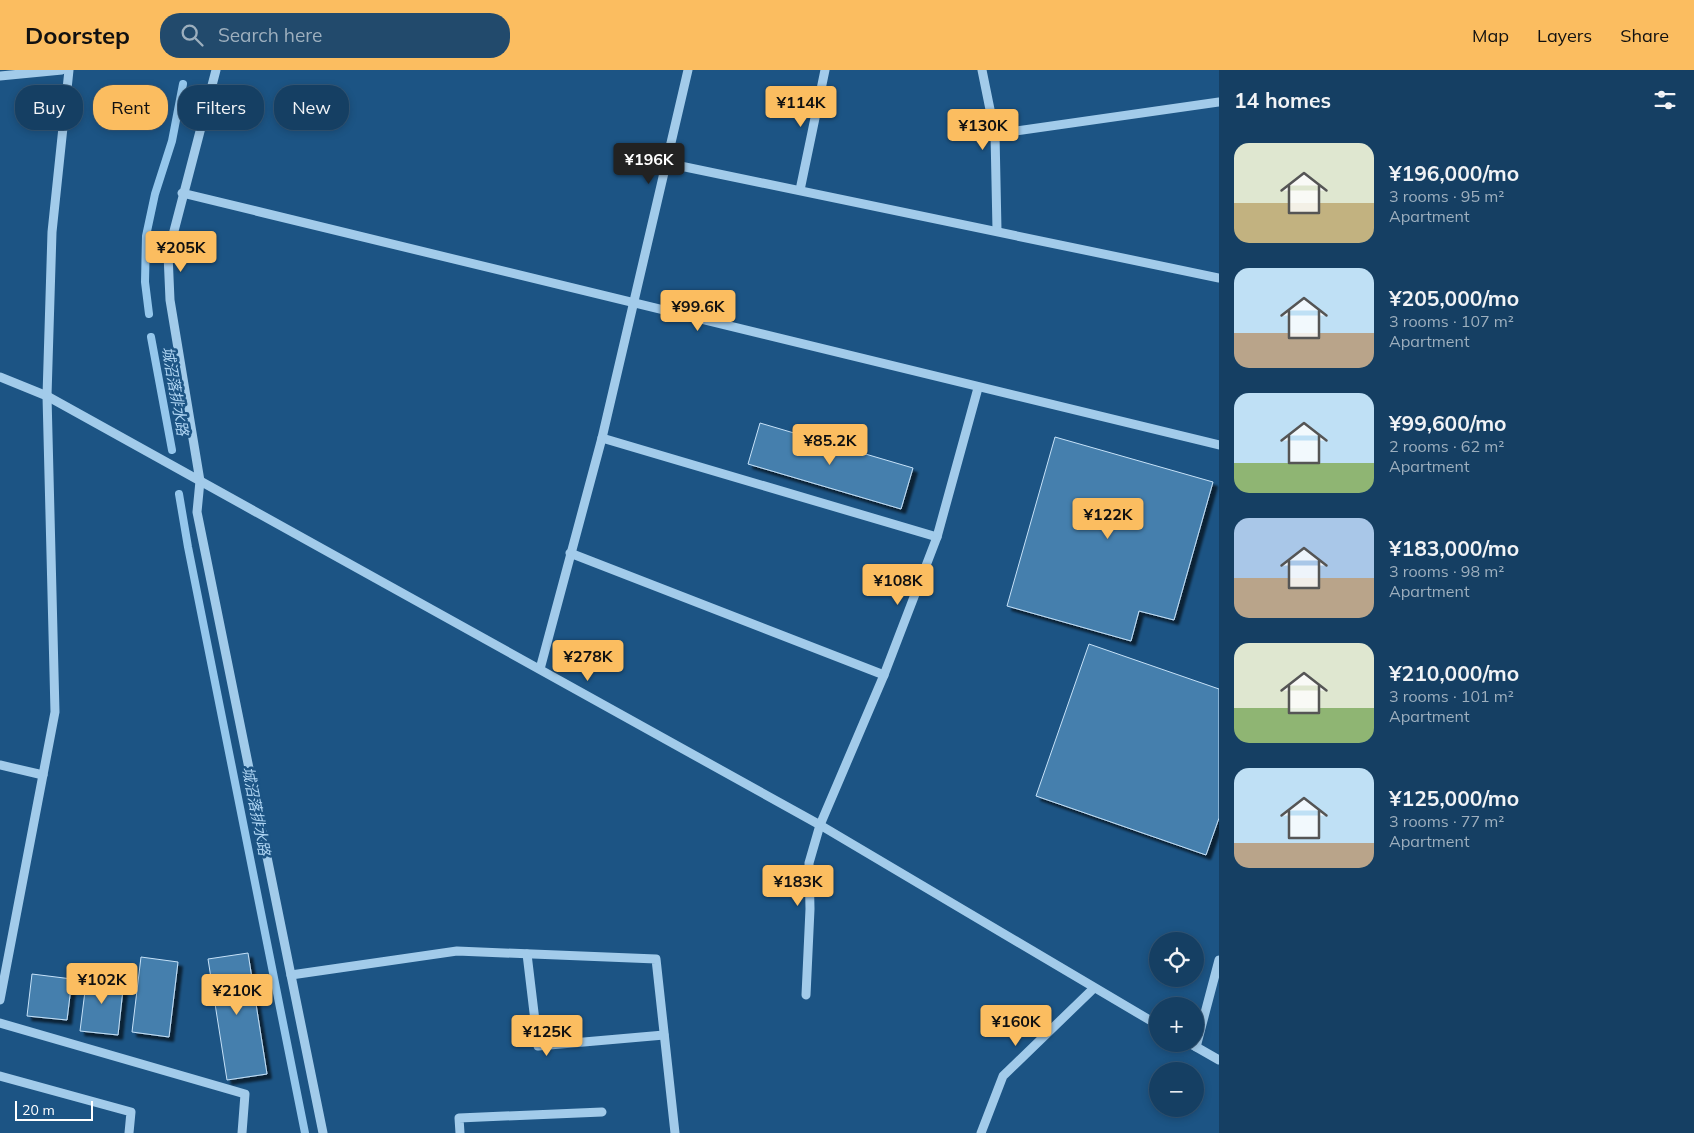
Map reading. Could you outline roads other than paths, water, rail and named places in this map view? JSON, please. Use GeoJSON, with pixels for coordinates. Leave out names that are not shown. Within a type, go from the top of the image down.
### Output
{"type":"FeatureCollection","features":[{"type":"Feature","properties":{"kind":"street"},"geometry":{"type":"LineString","coordinates":[[0,76],[62,70]]}},
{"type":"Feature","properties":{"kind":"street"},"geometry":{"type":"LineString","coordinates":[[0,1000],[55,712],[47,396],[52,232],[69,92],[69,70]]}},
{"type":"Feature","properties":{"kind":"street"},"geometry":{"type":"LineString","coordinates":[[216,70],[182,193],[168,254],[170,300],[200,481],[197,512],[323,1133]]}},
{"type":"Feature","properties":{"kind":"street"},"geometry":{"type":"LineString","coordinates":[[540,669],[602,438],[688,70]]}},
{"type":"Feature","properties":{"kind":"street"},"geometry":{"type":"LineString","coordinates":[[800,190],[825,70]]}},
{"type":"Feature","properties":{"kind":"street"},"geometry":{"type":"LineString","coordinates":[[982,70],[995,134],[997,230]]}},
{"type":"Feature","properties":{"kind":"street"},"geometry":{"type":"LineString","coordinates":[[995,134],[1219,102]]}},
{"type":"Feature","properties":{"kind":"street"},"geometry":{"type":"LineString","coordinates":[[666,163],[997,230],[1219,278]]}},
{"type":"Feature","properties":{"kind":"street"},"geometry":{"type":"LineString","coordinates":[[182,193],[634,305],[1219,446]]}},
{"type":"Feature","properties":{"kind":"street"},"geometry":{"type":"LineString","coordinates":[[0,376],[47,396],[820,825],[1149,1020]]}},
{"type":"Feature","properties":{"kind":"street"},"geometry":{"type":"LineString","coordinates":[[806,995],[810,909],[809,863],[820,825],[884,675],[937,537],[978,388]]}},
{"type":"Feature","properties":{"kind":"street"},"geometry":{"type":"LineString","coordinates":[[602,438],[937,537]]}},
{"type":"Feature","properties":{"kind":"street"},"geometry":{"type":"LineString","coordinates":[[570,553],[884,675]]}},
{"type":"Feature","properties":{"kind":"street"},"geometry":{"type":"LineString","coordinates":[[0,765],[43,775]]}},
{"type":"Feature","properties":{"kind":"street"},"geometry":{"type":"LineString","coordinates":[[291,976],[457,951],[656,958],[675,1133]]}},
{"type":"Feature","properties":{"kind":"street"},"geometry":{"type":"LineString","coordinates":[[527,954],[538,1046],[664,1035]]}},
{"type":"Feature","properties":{"kind":"street"},"geometry":{"type":"LineString","coordinates":[[1204,1009],[1219,960]]}},
{"type":"Feature","properties":{"kind":"street"},"geometry":{"type":"LineString","coordinates":[[981,1133],[1003,1076],[1094,988]]}},
{"type":"Feature","properties":{"kind":"street"},"geometry":{"type":"LineString","coordinates":[[0,1023],[246,1094],[242,1133]]}},
{"type":"Feature","properties":{"kind":"street"},"geometry":{"type":"LineString","coordinates":[[1204,1051],[1219,1060]]}},
{"type":"Feature","properties":{"kind":"street"},"geometry":{"type":"LineString","coordinates":[[0,1076],[132,1112],[129,1133]]}},
{"type":"Feature","properties":{"kind":"street"},"geometry":{"type":"LineString","coordinates":[[460,1133],[459,1118],[602,1112]]}},
{"type":"Feature","properties":{"kind":"waterway","name":"城沼落排水路"},"geometry":{"type":"LineString","coordinates":[[149,314],[145,282],[146,236],[155,194],[172,141],[183,84]]}},
{"type":"Feature","properties":{"kind":"waterway","name":"城沼落排水路"},"geometry":{"type":"LineString","coordinates":[[151,337],[172,450]]}},
{"type":"Feature","properties":{"kind":"waterway","name":"城沼落排水路"},"geometry":{"type":"LineString","coordinates":[[179,494],[305,1133]]}}]}
